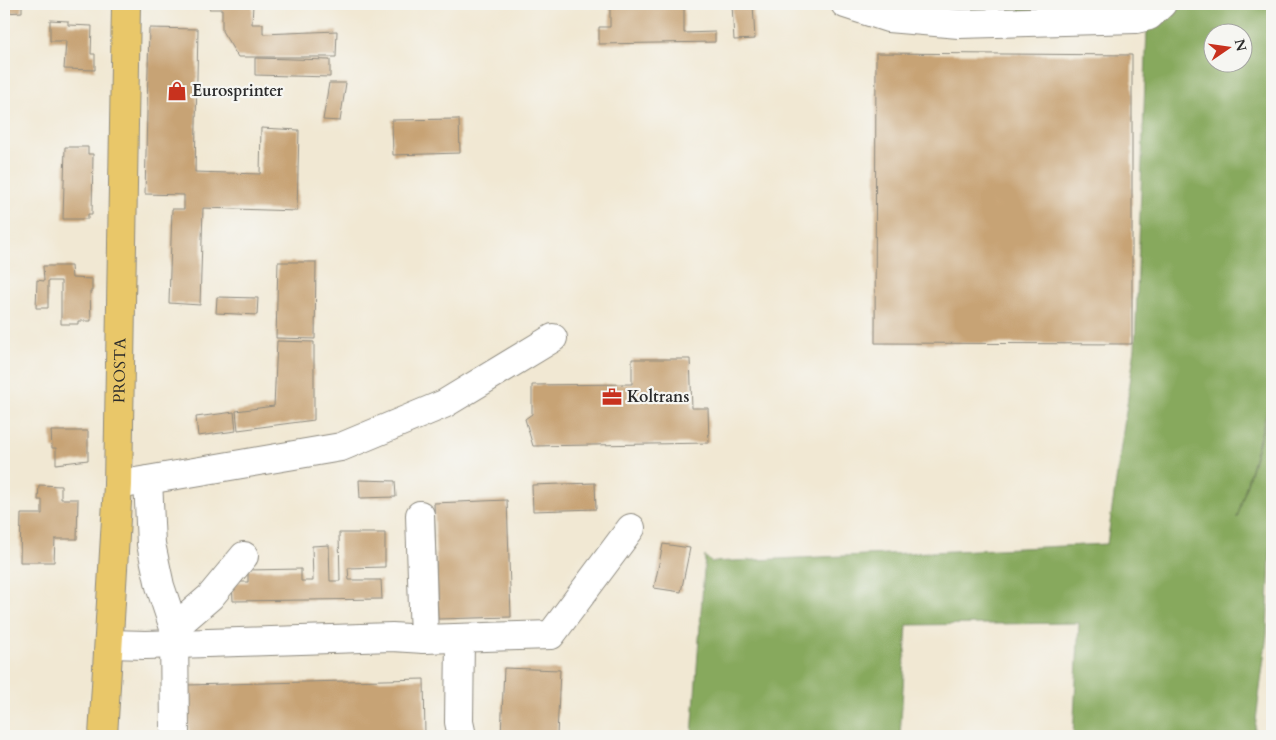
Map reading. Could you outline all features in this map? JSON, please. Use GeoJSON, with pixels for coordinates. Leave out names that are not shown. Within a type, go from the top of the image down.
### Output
{"type":"FeatureCollection","features":[{"type":"Feature","properties":{"kind":"main road","name":"PROSTA"},"geometry":{"type":"LineString","coordinates":[[104,736],[118,484],[126,4]]}},
{"type":"Feature","properties":{"kind":"lane"},"geometry":{"type":"LineString","coordinates":[[845,4],[888,18],[959,24],[1136,19],[1149,16],[1162,4]]}},
{"type":"Feature","properties":{"kind":"lane"},"geometry":{"type":"LineString","coordinates":[[118,484],[341,447],[444,404],[554,338]]}},
{"type":"Feature","properties":{"kind":"lane"},"geometry":{"type":"LineString","coordinates":[[148,480],[151,544],[174,636],[175,736]]}},
{"type":"Feature","properties":{"kind":"lane"},"geometry":{"type":"LineString","coordinates":[[420,516],[424,638]]}},
{"type":"Feature","properties":{"kind":"lane"},"geometry":{"type":"LineString","coordinates":[[110,644],[174,636],[392,636],[460,638],[551,635],[631,528]]}},
{"type":"Feature","properties":{"kind":"lane"},"geometry":{"type":"LineString","coordinates":[[174,636],[244,556]]}},
{"type":"Feature","properties":{"kind":"lane"},"geometry":{"type":"LineString","coordinates":[[460,638],[460,722],[462,736]]}},
{"type":"Feature","properties":{"kind":"green space"},"geometry":{"type":"Polygon","coordinates":[[[848,4],[1154,4],[1152,6],[967,18],[848,4]]]}},
{"type":"Feature","properties":{"kind":"green space"},"geometry":{"type":"Polygon","coordinates":[[[1166,4],[1272,4],[1272,393],[1237,518],[1272,399],[1272,506],[1267,634],[1254,736],[1073,736],[1079,623],[907,625],[900,736],[692,736],[705,556],[711,562],[1107,544],[1135,348],[1147,28],[1166,4]]]}},
{"type":"Feature","properties":{"kind":"building"},"geometry":{"type":"Polygon","coordinates":[[[4,4],[22,4],[22,12],[4,13],[4,4]]]}},
{"type":"Feature","properties":{"kind":"building"},"geometry":{"type":"Polygon","coordinates":[[[209,4],[253,4],[252,24],[263,24],[263,34],[337,31],[336,57],[238,57],[222,31],[222,9],[209,9],[209,4]]]}},
{"type":"Feature","properties":{"kind":"building"},"geometry":{"type":"Polygon","coordinates":[[[610,4],[684,4],[684,33],[715,32],[715,42],[599,44],[599,27],[610,27],[610,4]]]}},
{"type":"Feature","properties":{"kind":"building"},"geometry":{"type":"Polygon","coordinates":[[[732,4],[753,4],[755,39],[734,40],[732,4]]]}},
{"type":"Feature","properties":{"kind":"building"},"geometry":{"type":"Polygon","coordinates":[[[50,20],[68,21],[68,25],[92,26],[91,54],[95,54],[95,70],[64,69],[66,41],[50,41],[50,20]]]}},
{"type":"Feature","properties":{"kind":"building"},"geometry":{"type":"Polygon","coordinates":[[[149,28],[198,29],[195,172],[260,174],[261,128],[299,130],[297,211],[203,208],[200,305],[169,303],[172,209],[184,209],[184,195],[145,194],[149,28]]]}},
{"type":"Feature","properties":{"kind":"building"},"geometry":{"type":"Polygon","coordinates":[[[876,53],[1132,55],[1132,344],[875,343],[876,53]]]}},
{"type":"Feature","properties":{"kind":"building"},"geometry":{"type":"Polygon","coordinates":[[[255,58],[330,60],[330,77],[255,75],[255,58]]]}},
{"type":"Feature","properties":{"kind":"building"},"geometry":{"type":"Polygon","coordinates":[[[329,83],[346,83],[340,121],[323,120],[329,83]]]}},
{"type":"Feature","properties":{"kind":"building"},"geometry":{"type":"Polygon","coordinates":[[[459,119],[460,153],[393,155],[392,120],[459,119]]]}},
{"type":"Feature","properties":{"kind":"building"},"geometry":{"type":"Polygon","coordinates":[[[65,147],[88,147],[88,154],[93,154],[92,214],[88,214],[88,219],[63,219],[65,147]]]}},
{"type":"Feature","properties":{"kind":"building"},"geometry":{"type":"Polygon","coordinates":[[[278,262],[316,262],[315,339],[276,338],[278,262]]]}},
{"type":"Feature","properties":{"kind":"building"},"geometry":{"type":"Polygon","coordinates":[[[43,266],[71,266],[72,278],[92,279],[92,291],[90,291],[91,321],[78,321],[78,324],[61,324],[61,281],[48,281],[48,308],[36,308],[37,280],[44,281],[43,266]]]}},
{"type":"Feature","properties":{"kind":"building"},"geometry":{"type":"Polygon","coordinates":[[[217,297],[258,298],[257,315],[216,313],[217,297]]]}},
{"type":"Feature","properties":{"kind":"building"},"geometry":{"type":"Polygon","coordinates":[[[277,341],[314,342],[314,420],[238,430],[236,411],[274,406],[277,341]]]}},
{"type":"Feature","properties":{"kind":"building","name":"Koltrans"},"geometry":{"type":"Polygon","coordinates":[[[632,359],[690,359],[692,408],[708,408],[709,443],[533,446],[525,419],[532,414],[532,385],[632,384],[632,359]]]}},
{"type":"Feature","properties":{"kind":"building"},"geometry":{"type":"Polygon","coordinates":[[[234,412],[236,431],[198,436],[196,417],[234,412]]]}},
{"type":"Feature","properties":{"kind":"building"},"geometry":{"type":"Polygon","coordinates":[[[51,431],[88,431],[88,460],[56,464],[56,448],[52,448],[51,431]]]}},
{"type":"Feature","properties":{"kind":"building"},"geometry":{"type":"Polygon","coordinates":[[[359,480],[395,481],[396,497],[360,498],[359,480]]]}},
{"type":"Feature","properties":{"kind":"building"},"geometry":{"type":"Polygon","coordinates":[[[595,483],[596,509],[533,511],[532,485],[595,483]]]}},
{"type":"Feature","properties":{"kind":"building"},"geometry":{"type":"Polygon","coordinates":[[[39,485],[61,486],[61,499],[78,499],[77,539],[55,539],[54,562],[20,562],[21,514],[42,514],[42,500],[38,500],[39,485]]]}},
{"type":"Feature","properties":{"kind":"building"},"geometry":{"type":"Polygon","coordinates":[[[507,500],[511,617],[438,619],[434,503],[507,500]]]}},
{"type":"Feature","properties":{"kind":"building"},"geometry":{"type":"Polygon","coordinates":[[[339,533],[385,533],[385,567],[348,568],[349,580],[381,580],[382,599],[233,601],[232,582],[248,582],[248,570],[301,569],[301,581],[313,581],[312,546],[329,545],[330,581],[340,581],[339,533]]]}},
{"type":"Feature","properties":{"kind":"building"},"geometry":{"type":"Polygon","coordinates":[[[663,544],[690,548],[681,592],[654,588],[663,544]]]}},
{"type":"Feature","properties":{"kind":"building"},"geometry":{"type":"Polygon","coordinates":[[[504,668],[560,670],[557,736],[501,736],[504,668]]]}},
{"type":"Feature","properties":{"kind":"building"},"geometry":{"type":"Polygon","coordinates":[[[424,679],[425,736],[189,736],[187,685],[424,679]]]}},
{"type":"Feature","properties":{"kind":"place","name":"Eurosprinter"},"geometry":{"type":"Point","coordinates":[177,91]}},
{"type":"Feature","properties":{"kind":"place","name":"Koltrans"},"geometry":{"type":"Point","coordinates":[612,397]}}]}
